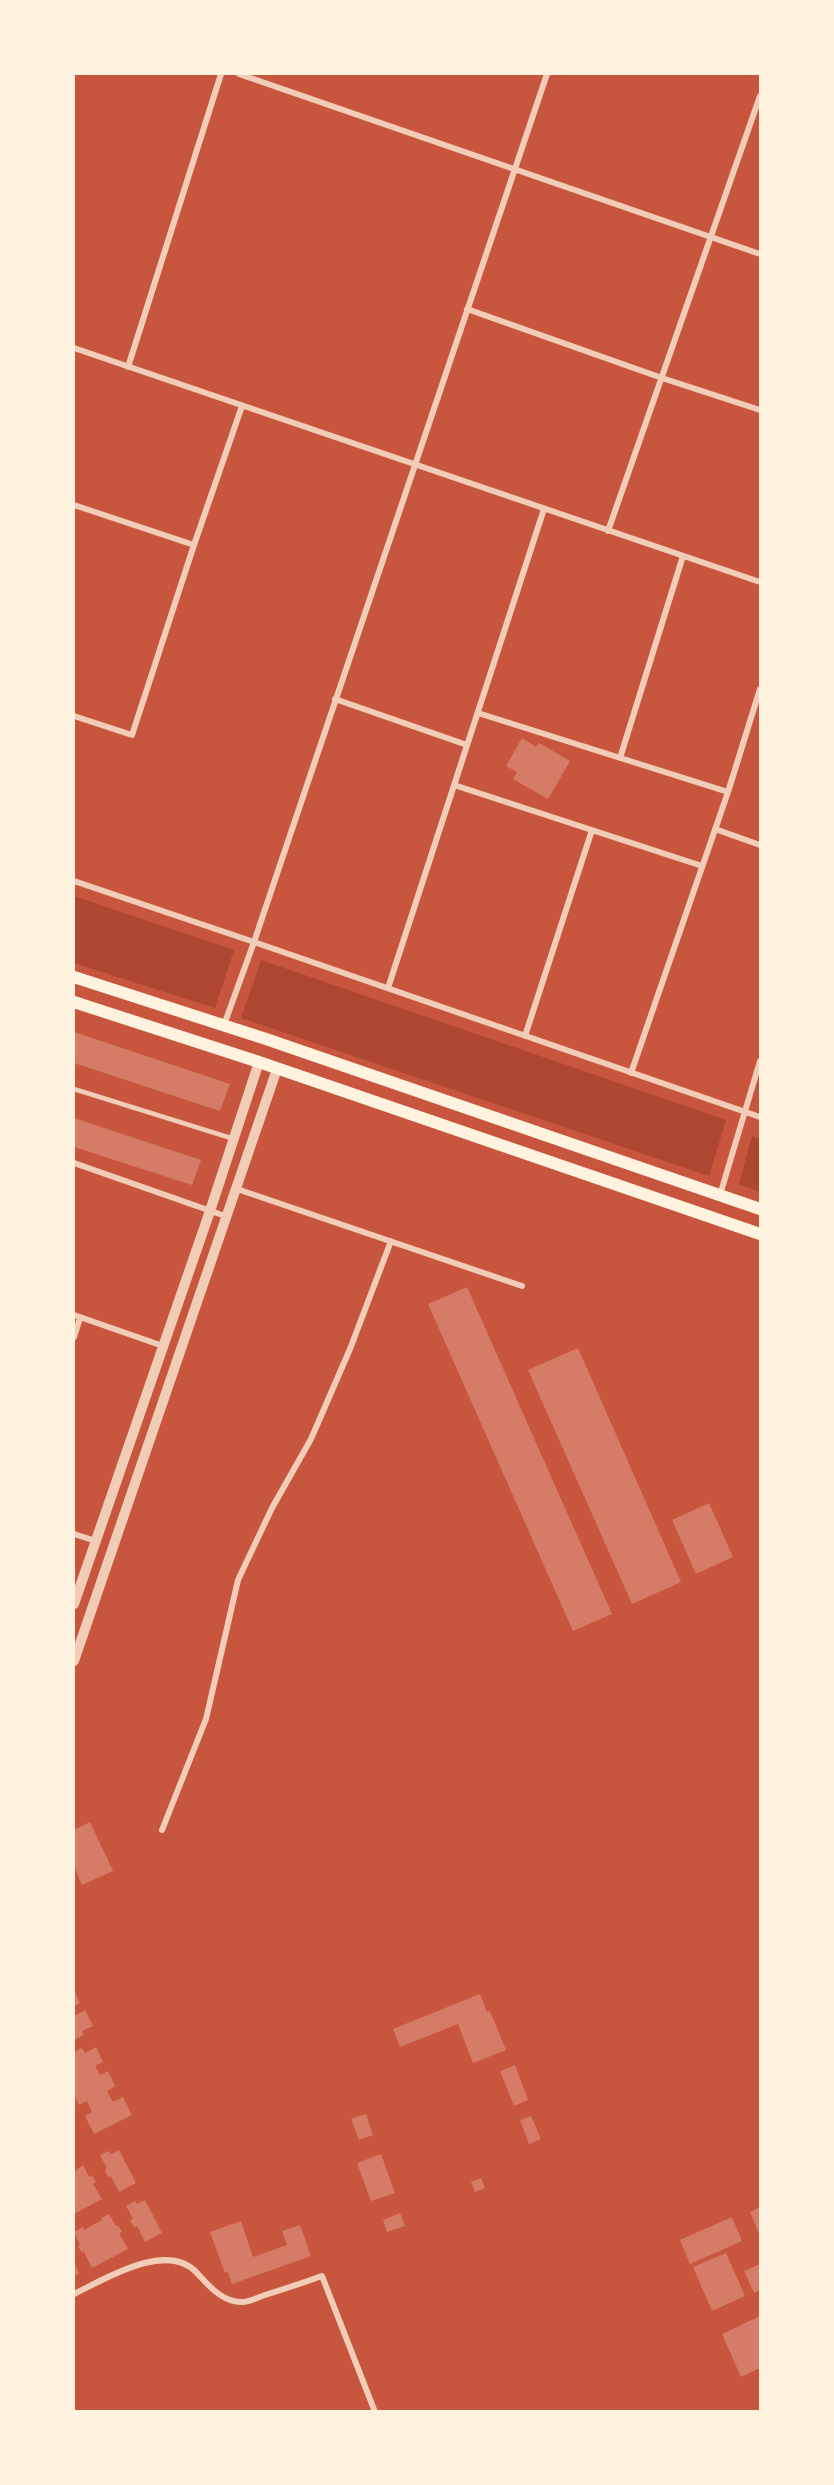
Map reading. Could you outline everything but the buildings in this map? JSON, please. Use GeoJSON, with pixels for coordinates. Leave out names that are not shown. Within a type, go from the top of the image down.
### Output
{"type":"FeatureCollection","features":[{"type":"Feature","properties":{"kind":"main road"},"geometry":{"type":"LineString","coordinates":[[74,977],[760,1209]]}},
{"type":"Feature","properties":{"kind":"main road"},"geometry":{"type":"LineString","coordinates":[[74,1002],[259,1062],[760,1234]]}},
{"type":"Feature","properties":{"kind":"street"},"geometry":{"type":"LineString","coordinates":[[128,367],[221,74]]}},
{"type":"Feature","properties":{"kind":"street"},"geometry":{"type":"LineString","coordinates":[[239,74],[515,167],[760,254]]}},
{"type":"Feature","properties":{"kind":"street"},"geometry":{"type":"LineString","coordinates":[[224,1026],[547,74]]}},
{"type":"Feature","properties":{"kind":"street"},"geometry":{"type":"LineString","coordinates":[[609,531],[760,96]]}},
{"type":"Feature","properties":{"kind":"street"},"geometry":{"type":"LineString","coordinates":[[467,309],[760,410]]}},
{"type":"Feature","properties":{"kind":"street"},"geometry":{"type":"LineString","coordinates":[[74,348],[760,582]]}},
{"type":"Feature","properties":{"kind":"street"},"geometry":{"type":"LineString","coordinates":[[74,716],[132,735],[242,406]]}},
{"type":"Feature","properties":{"kind":"street"},"geometry":{"type":"LineString","coordinates":[[74,505],[194,545]]}},
{"type":"Feature","properties":{"kind":"street"},"geometry":{"type":"LineString","coordinates":[[388,988],[544,508]]}},
{"type":"Feature","properties":{"kind":"street"},"geometry":{"type":"LineString","coordinates":[[620,758],[683,556]]}},
{"type":"Feature","properties":{"kind":"street"},"geometry":{"type":"LineString","coordinates":[[631,1072],[728,792],[760,689]]}},
{"type":"Feature","properties":{"kind":"street"},"geometry":{"type":"LineString","coordinates":[[335,699],[467,745]]}},
{"type":"Feature","properties":{"kind":"street"},"geometry":{"type":"LineString","coordinates":[[478,713],[728,792]]}},
{"type":"Feature","properties":{"kind":"street"},"geometry":{"type":"LineString","coordinates":[[454,785],[702,866]]}},
{"type":"Feature","properties":{"kind":"street"},"geometry":{"type":"LineString","coordinates":[[715,829],[760,845]]}},
{"type":"Feature","properties":{"kind":"street"},"geometry":{"type":"LineString","coordinates":[[525,1036],[592,830]]}},
{"type":"Feature","properties":{"kind":"street"},"geometry":{"type":"LineString","coordinates":[[74,881],[760,1117]]}},
{"type":"Feature","properties":{"kind":"street"},"geometry":{"type":"LineString","coordinates":[[720,1195],[760,1061]]}},
{"type":"Feature","properties":{"kind":"street"},"geometry":{"type":"LineString","coordinates":[[74,1604],[259,1062]]}},
{"type":"Feature","properties":{"kind":"street"},"geometry":{"type":"LineString","coordinates":[[74,1661],[277,1069]]}},
{"type":"Feature","properties":{"kind":"street"},"geometry":{"type":"LineString","coordinates":[[74,1163],[228,1217]]}},
{"type":"Feature","properties":{"kind":"street"},"geometry":{"type":"LineString","coordinates":[[237,1189],[522,1286]]}},
{"type":"Feature","properties":{"kind":"street"},"geometry":{"type":"LineString","coordinates":[[162,1830],[206,1719],[238,1580],[272,1508],[311,1439],[350,1349],[391,1241]]}},
{"type":"Feature","properties":{"kind":"street"},"geometry":{"type":"LineString","coordinates":[[74,1337],[77,1317],[163,1346]]}},
{"type":"Feature","properties":{"kind":"street"},"geometry":{"type":"LineString","coordinates":[[74,1534],[96,1540]]}},
{"type":"Feature","properties":{"kind":"street"},"geometry":{"type":"LineString","coordinates":[[74,2294],[120,2271],[150,2262],[176,2260],[196,2271],[206,2284],[222,2297],[243,2302],[322,2276],[375,2412]]}},
{"type":"Feature","properties":{"kind":"lane"},"geometry":{"type":"LineString","coordinates":[[74,1089],[234,1139]]}},
{"type":"Feature","properties":{"kind":"shaded area"},"geometry":{"type":"Polygon","coordinates":[[[74,896],[234,950],[215,1008],[74,963],[74,896]]]}},
{"type":"Feature","properties":{"kind":"shaded area"},"geometry":{"type":"Polygon","coordinates":[[[261,960],[726,1120],[709,1176],[241,1018],[261,960]]]}},
{"type":"Feature","properties":{"kind":"shaded area"},"geometry":{"type":"Polygon","coordinates":[[[752,1136],[760,1139],[760,1192],[739,1184],[752,1136]]]}}]}
